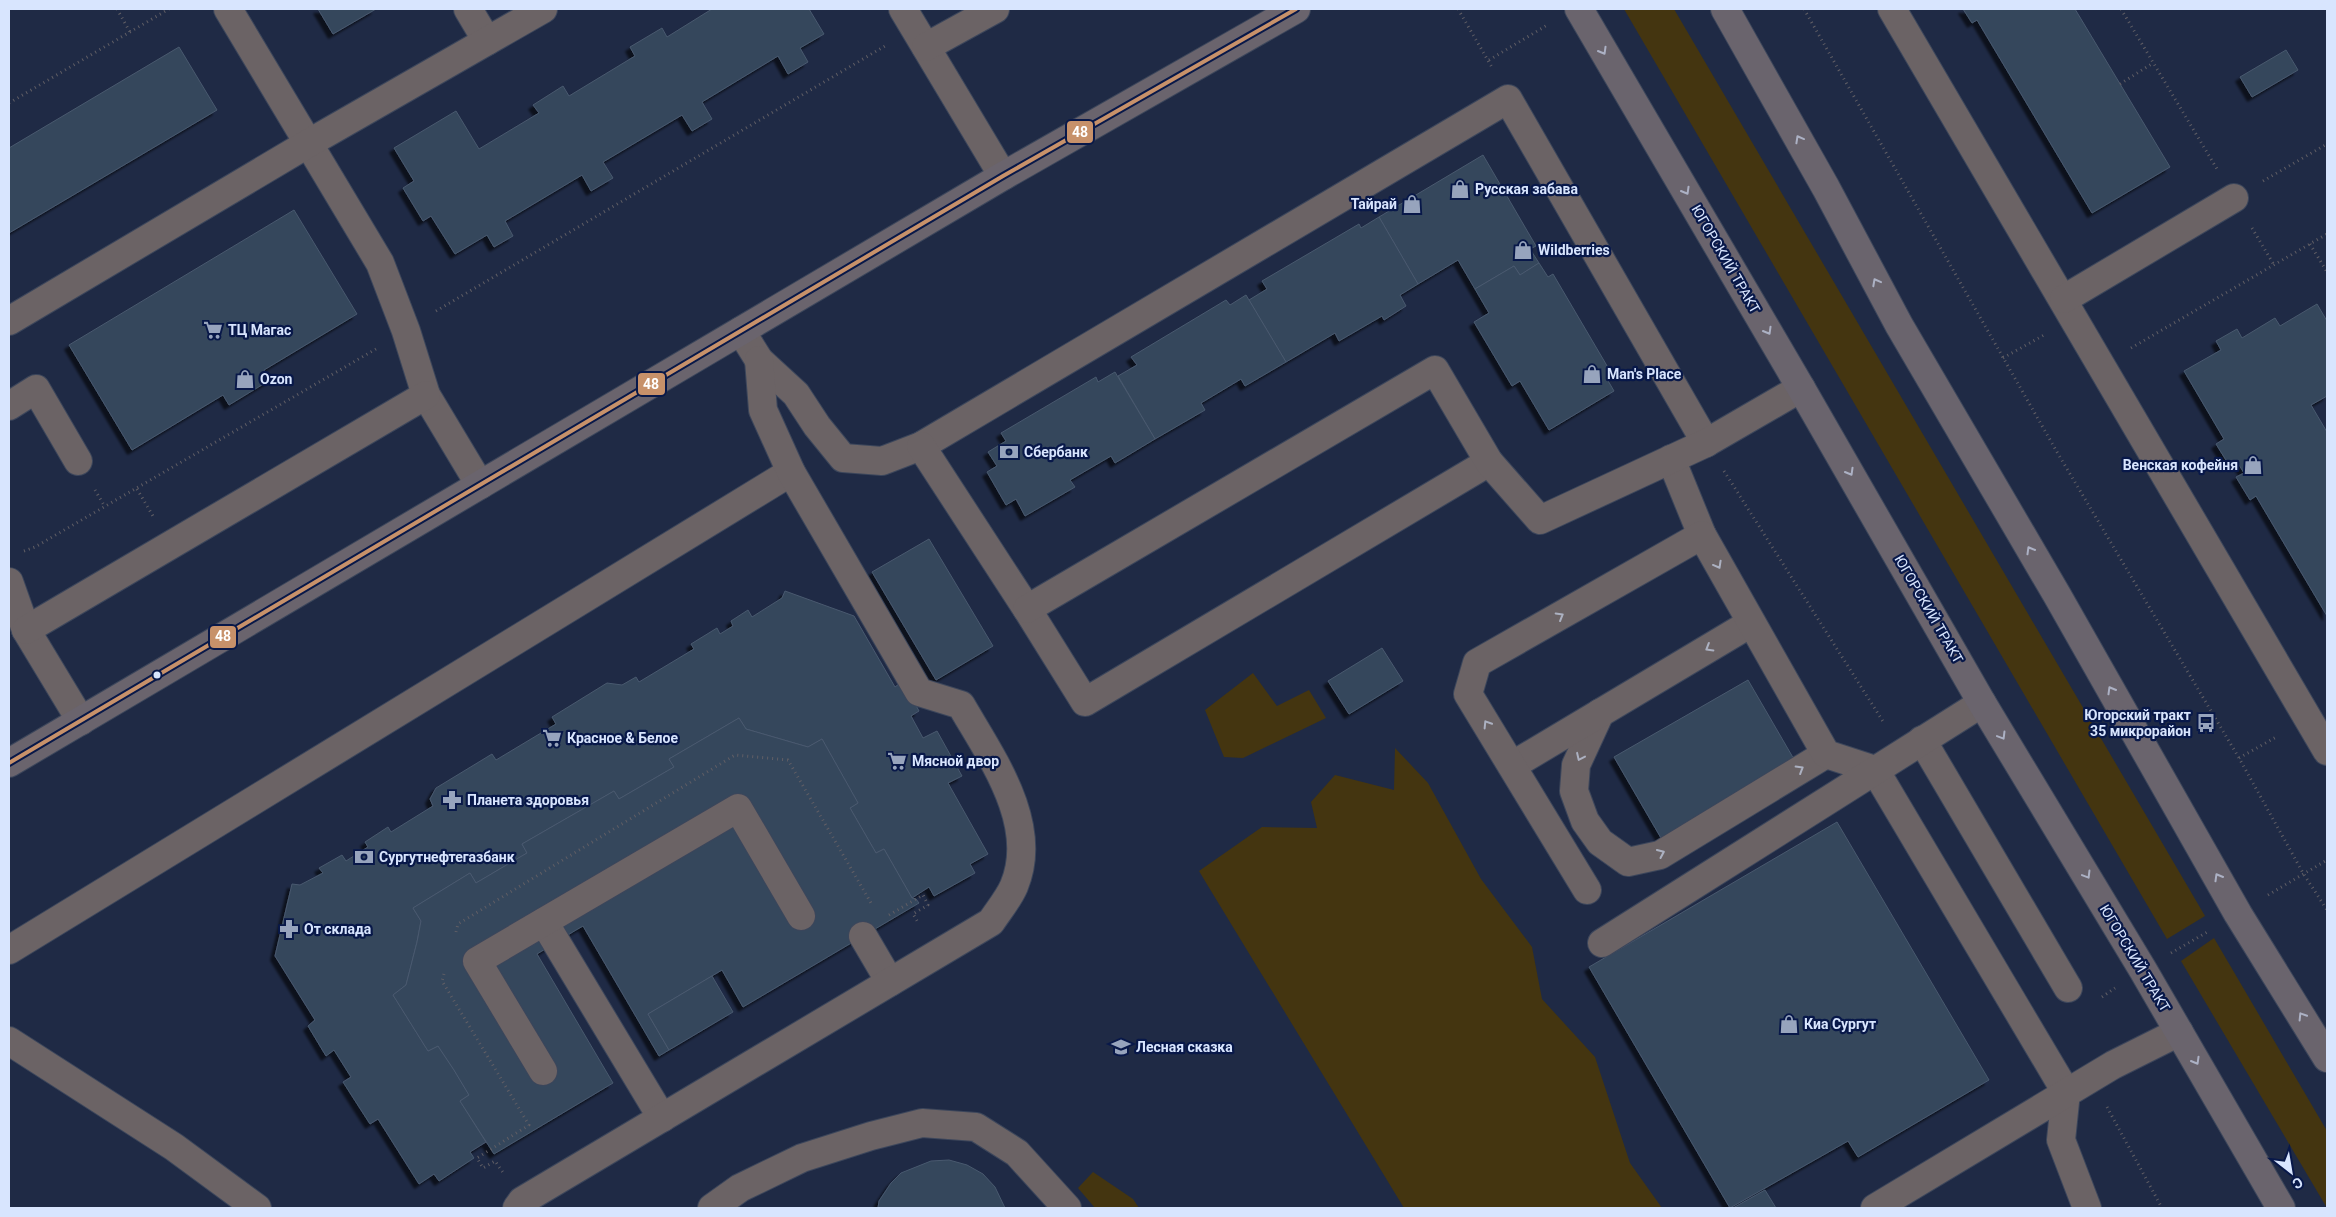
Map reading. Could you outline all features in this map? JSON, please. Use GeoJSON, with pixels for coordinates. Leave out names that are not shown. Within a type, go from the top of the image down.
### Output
{"type":"FeatureCollection","features":[{"type":"Feature","properties":{"kind":"main road"},"geometry":{"type":"LineString","coordinates":[[9,763],[1003,176],[1296,9]]}},
{"type":"Feature","properties":{"kind":"main road"},"geometry":{"type":"LineString","coordinates":[[1725,9],[1826,188],[1899,325],[2057,595],[2238,914],[2327,1058]]}},
{"type":"Feature","properties":{"kind":"main road","name":"ЮГОРСКИЙ ТРАКТ"},"geometry":{"type":"LineString","coordinates":[[1568,14],[1801,388],[1982,703],[2143,970],[2281,1208]]}},
{"type":"Feature","properties":{"kind":"lane"},"geometry":{"type":"LineString","coordinates":[[228,9],[380,263],[406,331],[426,395],[480,485]]}},
{"type":"Feature","properties":{"kind":"lane"},"geometry":{"type":"LineString","coordinates":[[468,9],[487,41]]}},
{"type":"Feature","properties":{"kind":"lane"},"geometry":{"type":"LineString","coordinates":[[9,321],[309,143],[543,9]]}},
{"type":"Feature","properties":{"kind":"lane"},"geometry":{"type":"LineString","coordinates":[[995,9],[914,28],[1003,176]]}},
{"type":"Feature","properties":{"kind":"lane"},"geometry":{"type":"LineString","coordinates":[[1892,9],[2064,299],[2327,751]]}},
{"type":"Feature","properties":{"kind":"lane"},"geometry":{"type":"LineString","coordinates":[[741,331],[759,360],[796,394],[817,426],[843,458],[882,461],[921,446],[1508,99],[1706,443]]}},
{"type":"Feature","properties":{"kind":"lane"},"geometry":{"type":"LineString","coordinates":[[2064,299],[2234,198]]}},
{"type":"Feature","properties":{"kind":"lane"},"geometry":{"type":"LineString","coordinates":[[517,1208],[522,1201],[991,922],[1014,886],[1023,847],[1008,787],[961,704],[919,692],[791,472],[763,410],[759,360]]}},
{"type":"Feature","properties":{"kind":"lane"},"geometry":{"type":"LineString","coordinates":[[1027,608],[1436,370],[1490,462],[1540,520],[1706,443],[1801,388]]}},
{"type":"Feature","properties":{"kind":"lane"},"geometry":{"type":"LineString","coordinates":[[9,406],[36,390],[78,462]]}},
{"type":"Feature","properties":{"kind":"lane"},"geometry":{"type":"LineString","coordinates":[[26,630],[426,395]]}},
{"type":"Feature","properties":{"kind":"lane"},"geometry":{"type":"LineString","coordinates":[[921,446],[1027,608],[1085,702],[1490,462]]}},
{"type":"Feature","properties":{"kind":"lane"},"geometry":{"type":"LineString","coordinates":[[1671,459],[1702,535],[1750,623],[1826,754],[1875,770],[2066,1092],[2061,1140],[2086,1208]]}},
{"type":"Feature","properties":{"kind":"lane"},"geometry":{"type":"LineString","coordinates":[[9,950],[791,472]]}},
{"type":"Feature","properties":{"kind":"lane"},"geometry":{"type":"LineString","coordinates":[[1587,890],[1513,765],[1468,694],[1477,663],[1702,535]]}},
{"type":"Feature","properties":{"kind":"lane"},"geometry":{"type":"LineString","coordinates":[[9,582],[26,630],[81,721]]}},
{"type":"Feature","properties":{"kind":"lane"},"geometry":{"type":"LineString","coordinates":[[1513,765],[1750,623]]}},
{"type":"Feature","properties":{"kind":"lane"},"geometry":{"type":"LineString","coordinates":[[1602,943],[1982,703]]}},
{"type":"Feature","properties":{"kind":"lane"},"geometry":{"type":"LineString","coordinates":[[1600,713],[1576,765],[1574,791],[1584,821],[1600,842],[1628,862],[1660,855],[1826,754]]}},
{"type":"Feature","properties":{"kind":"lane"},"geometry":{"type":"LineString","coordinates":[[1922,740],[2068,988]]}},
{"type":"Feature","properties":{"kind":"lane"},"geometry":{"type":"LineString","coordinates":[[543,1071],[477,961],[738,808],[801,916]]}},
{"type":"Feature","properties":{"kind":"lane"},"geometry":{"type":"LineString","coordinates":[[544,922],[662,1118]]}},
{"type":"Feature","properties":{"kind":"lane"},"geometry":{"type":"LineString","coordinates":[[863,936],[890,982]]}},
{"type":"Feature","properties":{"kind":"lane"},"geometry":{"type":"LineString","coordinates":[[1875,1208],[2066,1092],[2113,1065],[2179,1032]]}},
{"type":"Feature","properties":{"kind":"lane"},"geometry":{"type":"LineString","coordinates":[[9,1041],[174,1147],[257,1208]]}},
{"type":"Feature","properties":{"kind":"lane"},"geometry":{"type":"LineString","coordinates":[[712,1208],[740,1188],[802,1158],[871,1136],[922,1124],[976,1127],[1017,1153],[1067,1208]]}},
{"type":"Feature","properties":{"kind":"path"},"geometry":{"type":"LineString","coordinates":[[117,9],[130,32]]}},
{"type":"Feature","properties":{"kind":"path"},"geometry":{"type":"LineString","coordinates":[[9,103],[169,9]]}},
{"type":"Feature","properties":{"kind":"path"},"geometry":{"type":"LineString","coordinates":[[1458,9],[1489,60],[1508,99]]}},
{"type":"Feature","properties":{"kind":"path"},"geometry":{"type":"LineString","coordinates":[[1804,9],[2052,444],[2239,758],[2303,873],[2327,910]]}},
{"type":"Feature","properties":{"kind":"path"},"geometry":{"type":"LineString","coordinates":[[2121,9],[2274,265]]}},
{"type":"Feature","properties":{"kind":"path"},"geometry":{"type":"LineString","coordinates":[[1489,60],[1568,14]]}},
{"type":"Feature","properties":{"kind":"path"},"geometry":{"type":"LineString","coordinates":[[17,552],[35,547],[406,331],[434,312],[914,28]]}},
{"type":"Feature","properties":{"kind":"path"},"geometry":{"type":"LineString","coordinates":[[2120,84],[2153,63]]}},
{"type":"Feature","properties":{"kind":"path"},"geometry":{"type":"LineString","coordinates":[[2234,198],[2327,144]]}},
{"type":"Feature","properties":{"kind":"path"},"geometry":{"type":"LineString","coordinates":[[2129,349],[2327,234]]}},
{"type":"Feature","properties":{"kind":"path"},"geometry":{"type":"LineString","coordinates":[[2310,244],[2327,272]]}},
{"type":"Feature","properties":{"kind":"path"},"geometry":{"type":"LineString","coordinates":[[2094,1002],[2143,970],[2327,860]]}},
{"type":"Feature","properties":{"kind":"path"},"geometry":{"type":"LineString","coordinates":[[913,914],[928,905],[923,895],[916,899]]}},
{"type":"Feature","properties":{"kind":"path"},"geometry":{"type":"LineString","coordinates":[[490,1150],[477,1158],[483,1168],[495,1161]]}},
{"type":"Feature","properties":{"kind":"shaded area"},"geometry":{"type":"Polygon","coordinates":[[[1624,9],[1674,9],[2205,916],[2167,939],[1624,9]]]}},
{"type":"Feature","properties":{"kind":"shaded area"},"geometry":{"type":"Polygon","coordinates":[[[1253,673],[1277,706],[1309,690],[1326,718],[1243,758],[1224,757],[1205,710],[1253,673]]]}},
{"type":"Feature","properties":{"kind":"shaded area"},"geometry":{"type":"Polygon","coordinates":[[[1395,748],[1428,783],[1481,879],[1532,947],[1542,999],[1595,1057],[1630,1163],[1662,1208],[1404,1208],[1199,871],[1262,827],[1317,828],[1311,802],[1335,775],[1394,790],[1395,748]]]}},
{"type":"Feature","properties":{"kind":"shaded area"},"geometry":{"type":"Polygon","coordinates":[[[2214,938],[2327,1131],[2327,1208],[2181,961],[2214,938]]]}},
{"type":"Feature","properties":{"kind":"shaded area"},"geometry":{"type":"Polygon","coordinates":[[[1093,1172],[1133,1199],[1139,1208],[1095,1208],[1078,1188],[1093,1172]]]}},
{"type":"Feature","properties":{"kind":"building"},"geometry":{"type":"Polygon","coordinates":[[[318,9],[376,9],[333,34],[318,9]]]}},
{"type":"Feature","properties":{"kind":"building"},"geometry":{"type":"Polygon","coordinates":[[[712,9],[809,9],[824,34],[800,48],[808,62],[788,74],[778,56],[702,102],[712,119],[692,131],[682,115],[603,162],[613,178],[591,191],[582,175],[505,221],[513,236],[494,247],[487,235],[455,254],[431,216],[423,221],[403,188],[414,181],[394,148],[456,111],[479,149],[539,113],[533,105],[563,86],[569,96],[635,56],[630,47],[662,28],[667,37],[712,9]]]}},
{"type":"Feature","properties":{"kind":"building"},"geometry":{"type":"Polygon","coordinates":[[[1963,9],[2075,9],[2170,167],[2092,213],[1977,20],[1972,23],[1963,9]]]}},
{"type":"Feature","properties":{"kind":"building"},"geometry":{"type":"Polygon","coordinates":[[[179,47],[217,110],[9,233],[9,148],[179,47]]]}},
{"type":"Feature","properties":{"kind":"building"},"geometry":{"type":"Polygon","coordinates":[[[2286,50],[2298,70],[2252,97],[2240,77],[2286,50]]]}},
{"type":"Feature","properties":{"kind":"building"},"geometry":{"type":"Polygon","coordinates":[[[1483,155],[1536,246],[1530,249],[1539,263],[1520,275],[1514,266],[1475,289],[1458,260],[1418,284],[1379,217],[1483,155]]]}},
{"type":"Feature","properties":{"kind":"building","name":"ТЦ Магас"},"geometry":{"type":"Polygon","coordinates":[[[294,210],[357,314],[264,370],[270,380],[229,405],[223,395],[132,450],[69,345],[294,210]]]}},
{"type":"Feature","properties":{"kind":"building"},"geometry":{"type":"Polygon","coordinates":[[[1379,217],[1418,284],[1400,295],[1406,306],[1384,320],[1382,316],[1339,341],[1335,333],[1286,362],[1249,300],[1267,289],[1262,281],[1359,224],[1361,228],[1379,217]]]}},
{"type":"Feature","properties":{"kind":"building"},"geometry":{"type":"Polygon","coordinates":[[[1539,263],[1548,277],[1553,274],[1613,376],[1607,379],[1614,391],[1549,430],[1520,381],[1512,386],[1474,322],[1489,313],[1475,289],[1514,266],[1520,275],[1539,263]]]}},
{"type":"Feature","properties":{"kind":"building"},"geometry":{"type":"Polygon","coordinates":[[[1246,295],[1286,362],[1245,386],[1241,379],[1201,403],[1205,410],[1155,439],[1118,376],[1137,365],[1131,357],[1226,300],[1230,305],[1246,295]]]}},
{"type":"Feature","properties":{"kind":"building"},"geometry":{"type":"Polygon","coordinates":[[[2317,304],[2327,321],[2327,396],[2311,405],[2327,432],[2327,616],[2256,496],[2250,500],[2236,477],[2244,473],[2236,460],[2229,465],[2216,444],[2224,439],[2184,371],[2221,350],[2216,341],[2237,329],[2242,338],[2275,318],[2280,326],[2317,304]]]}},
{"type":"Feature","properties":{"kind":"building"},"geometry":{"type":"Polygon","coordinates":[[[1115,372],[1155,439],[1115,463],[1111,456],[1070,480],[1075,487],[1025,516],[1016,499],[1006,505],[987,472],[997,466],[988,452],[1006,441],[1001,433],[1096,377],[1098,382],[1115,372]]]}},
{"type":"Feature","properties":{"kind":"building"},"geometry":{"type":"Polygon","coordinates":[[[929,539],[993,646],[936,680],[872,572],[929,539]]]}},
{"type":"Feature","properties":{"kind":"building"},"geometry":{"type":"Polygon","coordinates":[[[785,591],[854,616],[895,687],[903,681],[919,711],[911,716],[923,738],[937,731],[962,776],[948,783],[988,854],[970,864],[975,873],[934,896],[929,887],[912,898],[884,849],[876,853],[850,808],[858,803],[822,739],[808,747],[746,729],[739,718],[669,759],[674,767],[619,799],[614,791],[522,844],[527,853],[476,883],[470,873],[413,908],[421,921],[417,942],[406,985],[393,995],[428,1051],[438,1046],[454,1070],[469,1095],[460,1101],[486,1142],[470,1152],[474,1158],[439,1181],[434,1174],[419,1184],[378,1119],[370,1124],[343,1082],[351,1077],[334,1050],[326,1056],[308,1026],[315,1020],[275,956],[292,884],[300,885],[323,873],[319,868],[342,855],[346,861],[368,847],[365,842],[388,827],[391,832],[433,806],[430,799],[436,788],[492,754],[496,760],[556,724],[552,717],[607,683],[622,685],[636,677],[639,682],[694,649],[691,644],[717,628],[720,634],[733,626],[731,621],[748,610],[752,617],[782,598],[785,591]]]}},
{"type":"Feature","properties":{"kind":"building"},"geometry":{"type":"Polygon","coordinates":[[[1382,648],[1403,681],[1349,714],[1328,681],[1382,648]]]}},
{"type":"Feature","properties":{"kind":"building"},"geometry":{"type":"Polygon","coordinates":[[[1748,680],[1795,761],[1661,838],[1614,757],[1748,680]]]}},
{"type":"Feature","properties":{"kind":"building"},"geometry":{"type":"Polygon","coordinates":[[[739,718],[746,729],[808,747],[822,739],[858,803],[850,808],[876,853],[884,849],[912,898],[916,899],[919,903],[743,1007],[722,970],[648,1014],[669,1050],[659,1056],[583,926],[576,930],[537,954],[613,1083],[494,1154],[460,1101],[469,1095],[454,1070],[438,1046],[428,1051],[393,995],[406,985],[417,942],[421,921],[413,908],[470,873],[476,883],[527,853],[522,844],[614,791],[619,799],[674,767],[669,759],[739,718]]]}},
{"type":"Feature","properties":{"kind":"building","name":"Киа Сургут"},"geometry":{"type":"Polygon","coordinates":[[[1837,822],[1989,1080],[1858,1157],[1848,1141],[1730,1208],[1589,967],[1837,822]]]}},
{"type":"Feature","properties":{"kind":"building"},"geometry":{"type":"Polygon","coordinates":[[[712,976],[733,1012],[669,1050],[648,1014],[712,976]]]}},
{"type":"Feature","properties":{"kind":"building"},"geometry":{"type":"Polygon","coordinates":[[[949,1160],[967,1165],[983,1174],[995,1187],[1005,1208],[878,1208],[879,1201],[891,1183],[901,1173],[931,1161],[949,1160]]]}},
{"type":"Feature","properties":{"kind":"building"},"geometry":{"type":"Polygon","coordinates":[[[1765,1190],[1776,1208],[1733,1208],[1765,1190]]]}},
{"type":"Feature","properties":{"kind":"transit line","name":"48"},"geometry":{"type":"LineString","coordinates":[[9,763],[1003,176],[1296,9]]}},
{"type":"Feature","properties":{"kind":"place","name":"Русская забава"},"geometry":{"type":"Point","coordinates":[1460,189]}},
{"type":"Feature","properties":{"kind":"place","name":"Тайрай"},"geometry":{"type":"Point","coordinates":[1412,204]}},
{"type":"Feature","properties":{"kind":"place","name":"Wildberries"},"geometry":{"type":"Point","coordinates":[1523,250]}},
{"type":"Feature","properties":{"kind":"place","name":"ТЦ Магас"},"geometry":{"type":"Point","coordinates":[213,330]}},
{"type":"Feature","properties":{"kind":"place","name":"Man's Place"},"geometry":{"type":"Point","coordinates":[1592,374]}},
{"type":"Feature","properties":{"kind":"place","name":"Ozon"},"geometry":{"type":"Point","coordinates":[245,379]}},
{"type":"Feature","properties":{"kind":"place","name":"Сбербанк"},"geometry":{"type":"Point","coordinates":[1009,452]}},
{"type":"Feature","properties":{"kind":"place","name":"Венская кофейня"},"geometry":{"type":"Point","coordinates":[2253,465]}},
{"type":"Feature","properties":{"kind":"place","name":"Югорский тракт 35 микрорайон"},"geometry":{"type":"Point","coordinates":[2206,723]}},
{"type":"Feature","properties":{"kind":"place","name":"Красное & Белое"},"geometry":{"type":"Point","coordinates":[552,738]}},
{"type":"Feature","properties":{"kind":"place","name":"Мясной двор"},"geometry":{"type":"Point","coordinates":[897,761]}},
{"type":"Feature","properties":{"kind":"place","name":"Планета здоровья"},"geometry":{"type":"Point","coordinates":[452,800]}},
{"type":"Feature","properties":{"kind":"place","name":"Сургутнефтегазбанк"},"geometry":{"type":"Point","coordinates":[364,857]}},
{"type":"Feature","properties":{"kind":"place","name":"От склада"},"geometry":{"type":"Point","coordinates":[289,929]}},
{"type":"Feature","properties":{"kind":"place","name":"Киа Сургут"},"geometry":{"type":"Point","coordinates":[1789,1024]}},
{"type":"Feature","properties":{"kind":"place","name":"Лесная сказка"},"geometry":{"type":"Point","coordinates":[1121,1047]}}]}
